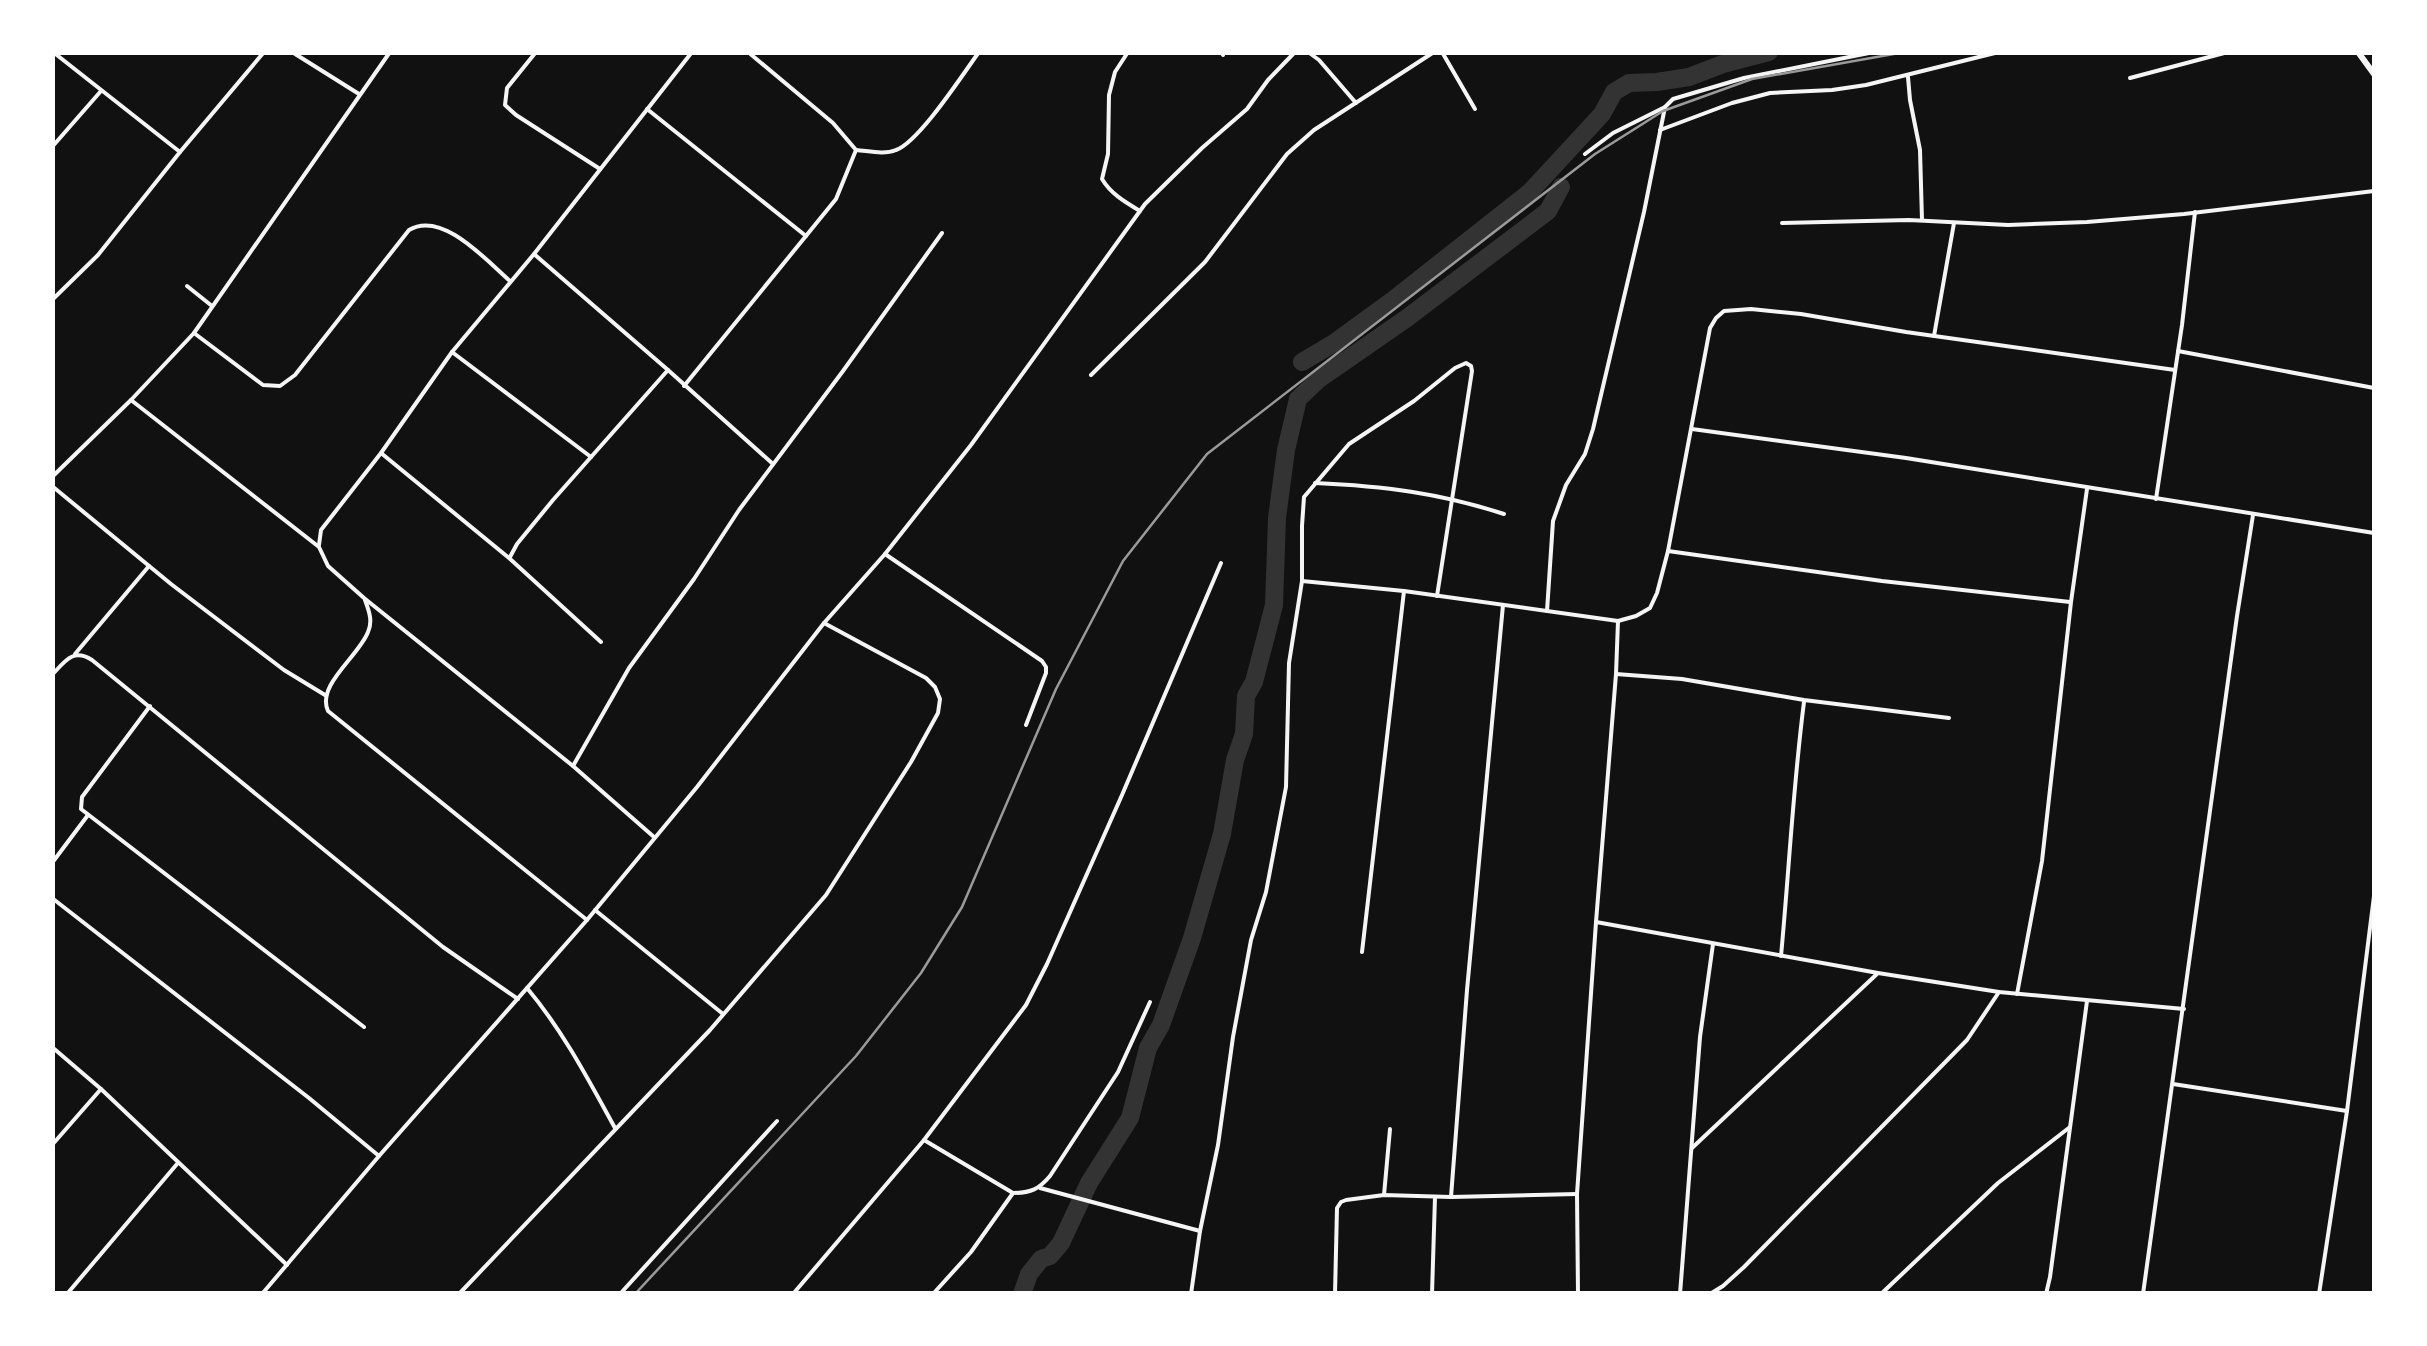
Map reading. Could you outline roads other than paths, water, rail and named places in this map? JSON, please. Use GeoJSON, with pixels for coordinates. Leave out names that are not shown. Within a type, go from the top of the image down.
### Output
{"type":"FeatureCollection","features":[{"type":"Feature","properties":{"kind":"main road"},"geometry":{"type":"LineString","coordinates":[[2358,52],[2371,62],[2374,74]]}},
{"type":"Feature","properties":{"kind":"street"},"geometry":{"type":"LineString","coordinates":[[54,52],[180,152]]}},
{"type":"Feature","properties":{"kind":"street"},"geometry":{"type":"LineString","coordinates":[[52,300],[98,255],[264,52]]}},
{"type":"Feature","properties":{"kind":"street"},"geometry":{"type":"LineString","coordinates":[[292,52],[359,94]]}},
{"type":"Feature","properties":{"kind":"street"},"geometry":{"type":"LineString","coordinates":[[52,477],[194,333],[390,52]]}},
{"type":"Feature","properties":{"kind":"street"},"geometry":{"type":"LineString","coordinates":[[536,52],[507,88],[505,105],[600,169]]}},
{"type":"Feature","properties":{"kind":"street"},"geometry":{"type":"LineString","coordinates":[[318,547],[321,530],[452,352],[692,52]]}},
{"type":"Feature","properties":{"kind":"street"},"geometry":{"type":"LineString","coordinates":[[748,52],[833,123],[856,150],[887,152],[903,146],[979,52]]}},
{"type":"Feature","properties":{"kind":"street"},"geometry":{"type":"LineString","coordinates":[[1128,52],[1115,72],[1110,95],[1108,154],[1102,179],[1118,197],[1140,210]]}},
{"type":"Feature","properties":{"kind":"street"},"geometry":{"type":"LineString","coordinates":[[262,1294],[596,910],[697,787],[824,623],[885,554],[970,445],[1140,210],[1247,109],[1295,52]]}},
{"type":"Feature","properties":{"kind":"street"},"geometry":{"type":"LineString","coordinates":[[1308,52],[1356,103]]}},
{"type":"Feature","properties":{"kind":"street"},"geometry":{"type":"LineString","coordinates":[[1091,375],[1205,262],[1287,154],[1314,130],[1434,52]]}},
{"type":"Feature","properties":{"kind":"street"},"geometry":{"type":"LineString","coordinates":[[1442,52],[1475,109]]}},
{"type":"Feature","properties":{"kind":"street"},"geometry":{"type":"LineString","coordinates":[[1585,154],[1673,99],[1744,78],[1874,52]]}},
{"type":"Feature","properties":{"kind":"street"},"geometry":{"type":"LineString","coordinates":[[1660,130],[1770,93],[1832,90],[1908,77],[1998,52]]}},
{"type":"Feature","properties":{"kind":"street"},"geometry":{"type":"LineString","coordinates":[[2130,78],[2228,52]]}},
{"type":"Feature","properties":{"kind":"street"},"geometry":{"type":"LineString","coordinates":[[1908,77],[1920,150],[1922,220]]}},
{"type":"Feature","properties":{"kind":"street"},"geometry":{"type":"LineString","coordinates":[[52,147],[101,91]]}},
{"type":"Feature","properties":{"kind":"street"},"geometry":{"type":"LineString","coordinates":[[1546,611],[1553,521],[1566,486],[1585,454],[1592,429],[1665,107]]}},
{"type":"Feature","properties":{"kind":"street"},"geometry":{"type":"LineString","coordinates":[[647,109],[806,236]]}},
{"type":"Feature","properties":{"kind":"street"},"geometry":{"type":"LineString","coordinates":[[684,386],[836,199],[856,150]]}},
{"type":"Feature","properties":{"kind":"street"},"geometry":{"type":"LineString","coordinates":[[1782,223],[1922,220],[2028,224],[2195,212],[2374,191]]}},
{"type":"Feature","properties":{"kind":"street"},"geometry":{"type":"LineString","coordinates":[[2156,499],[2195,212]]}},
{"type":"Feature","properties":{"kind":"street"},"geometry":{"type":"LineString","coordinates":[[1934,336],[1954,222]]}},
{"type":"Feature","properties":{"kind":"street"},"geometry":{"type":"LineString","coordinates":[[194,333],[262,386],[280,386],[295,375],[409,230],[418,224],[441,226],[510,281]]}},
{"type":"Feature","properties":{"kind":"street"},"geometry":{"type":"LineString","coordinates":[[573,766],[628,668],[942,232]]}},
{"type":"Feature","properties":{"kind":"street"},"geometry":{"type":"LineString","coordinates":[[534,254],[773,464]]}},
{"type":"Feature","properties":{"kind":"street"},"geometry":{"type":"LineString","coordinates":[[187,286],[212,306]]}},
{"type":"Feature","properties":{"kind":"street"},"geometry":{"type":"LineString","coordinates":[[1302,580],[1618,621],[1650,608],[1658,594],[1668,551],[1710,328],[1724,311],[1751,309],[1800,314],[2176,370]]}},
{"type":"Feature","properties":{"kind":"street"},"geometry":{"type":"LineString","coordinates":[[2178,351],[2374,388]]}},
{"type":"Feature","properties":{"kind":"street"},"geometry":{"type":"LineString","coordinates":[[452,352],[591,457]]}},
{"type":"Feature","properties":{"kind":"street"},"geometry":{"type":"LineString","coordinates":[[1191,1294],[1251,940],[1266,892],[1286,787],[1289,664],[1302,580],[1304,498],[1349,444],[1466,364],[1472,372],[1436,596]]}},
{"type":"Feature","properties":{"kind":"street"},"geometry":{"type":"LineString","coordinates":[[509,558],[552,500],[668,370]]}},
{"type":"Feature","properties":{"kind":"street"},"geometry":{"type":"LineString","coordinates":[[131,400],[318,547],[328,566],[364,598],[573,766],[654,837]]}},
{"type":"Feature","properties":{"kind":"street"},"geometry":{"type":"LineString","coordinates":[[1692,429],[1906,458],[2374,533]]}},
{"type":"Feature","properties":{"kind":"street"},"geometry":{"type":"LineString","coordinates":[[381,453],[509,558],[601,642]]}},
{"type":"Feature","properties":{"kind":"street"},"geometry":{"type":"LineString","coordinates":[[1315,482],[1368,485],[1452,498],[1504,514]]}},
{"type":"Feature","properties":{"kind":"street"},"geometry":{"type":"LineString","coordinates":[[52,486],[148,566],[284,670],[326,695]]}},
{"type":"Feature","properties":{"kind":"street"},"geometry":{"type":"LineString","coordinates":[[2016,994],[2042,861],[2087,489]]}},
{"type":"Feature","properties":{"kind":"street"},"geometry":{"type":"LineString","coordinates":[[2144,1294],[2254,515]]}},
{"type":"Feature","properties":{"kind":"street"},"geometry":{"type":"LineString","coordinates":[[1668,551],[2071,602]]}},
{"type":"Feature","properties":{"kind":"street"},"geometry":{"type":"LineString","coordinates":[[885,554],[1042,661],[1046,673],[1026,725]]}},
{"type":"Feature","properties":{"kind":"street"},"geometry":{"type":"LineString","coordinates":[[793,1294],[924,1140],[1026,1005],[1221,563]]}},
{"type":"Feature","properties":{"kind":"street"},"geometry":{"type":"LineString","coordinates":[[52,675],[75,654],[148,566]]}},
{"type":"Feature","properties":{"kind":"street"},"geometry":{"type":"LineString","coordinates":[[1362,952],[1404,591]]}},
{"type":"Feature","properties":{"kind":"street"},"geometry":{"type":"LineString","coordinates":[[364,598],[371,617],[368,633],[326,695],[328,711],[587,920]]}},
{"type":"Feature","properties":{"kind":"street"},"geometry":{"type":"LineString","coordinates":[[1450,1198],[1503,605]]}},
{"type":"Feature","properties":{"kind":"street"},"geometry":{"type":"LineString","coordinates":[[1578,1294],[1577,1194],[1618,621]]}},
{"type":"Feature","properties":{"kind":"street"},"geometry":{"type":"LineString","coordinates":[[459,1294],[723,1014],[826,895],[938,713],[940,699],[926,678],[824,623]]}},
{"type":"Feature","properties":{"kind":"street"},"geometry":{"type":"LineString","coordinates":[[75,654],[92,660],[414,923],[518,999]]}},
{"type":"Feature","properties":{"kind":"street"},"geometry":{"type":"LineString","coordinates":[[1616,674],[1682,679],[1804,700],[1948,718]]}},
{"type":"Feature","properties":{"kind":"street"},"geometry":{"type":"LineString","coordinates":[[1781,956],[1794,774],[1804,700]]}},
{"type":"Feature","properties":{"kind":"street"},"geometry":{"type":"LineString","coordinates":[[150,706],[82,798],[81,810],[364,1027]]}},
{"type":"Feature","properties":{"kind":"street"},"geometry":{"type":"LineString","coordinates":[[52,863],[88,815]]}},
{"type":"Feature","properties":{"kind":"street"},"geometry":{"type":"LineString","coordinates":[[2319,1294],[2348,1111],[2374,896]]}},
{"type":"Feature","properties":{"kind":"street"},"geometry":{"type":"LineString","coordinates":[[52,898],[379,1156]]}},
{"type":"Feature","properties":{"kind":"street"},"geometry":{"type":"LineString","coordinates":[[596,910],[723,1014]]}},
{"type":"Feature","properties":{"kind":"street"},"geometry":{"type":"LineString","coordinates":[[1596,922],[1999,992],[2184,1009]]}},
{"type":"Feature","properties":{"kind":"street"},"geometry":{"type":"LineString","coordinates":[[1680,1294],[1700,1037],[1713,944]]}},
{"type":"Feature","properties":{"kind":"street"},"geometry":{"type":"LineString","coordinates":[[1690,1151],[1878,973]]}},
{"type":"Feature","properties":{"kind":"street"},"geometry":{"type":"LineString","coordinates":[[527,988],[572,1050],[616,1128]]}},
{"type":"Feature","properties":{"kind":"street"},"geometry":{"type":"LineString","coordinates":[[1710,1294],[1744,1267],[1967,1040],[1999,992]]}},
{"type":"Feature","properties":{"kind":"street"},"geometry":{"type":"LineString","coordinates":[[2046,1294],[2088,1000]]}},
{"type":"Feature","properties":{"kind":"street"},"geometry":{"type":"LineString","coordinates":[[924,1140],[1013,1192],[1028,1193],[1040,1188],[1118,1072],[1150,1002]]}},
{"type":"Feature","properties":{"kind":"street"},"geometry":{"type":"LineString","coordinates":[[52,1047],[287,1265]]}},
{"type":"Feature","properties":{"kind":"street"},"geometry":{"type":"LineString","coordinates":[[2173,1084],[2348,1111]]}},
{"type":"Feature","properties":{"kind":"street"},"geometry":{"type":"LineString","coordinates":[[52,1145],[101,1089]]}},
{"type":"Feature","properties":{"kind":"street"},"geometry":{"type":"LineString","coordinates":[[620,1294],[777,1121]]}},
{"type":"Feature","properties":{"kind":"street"},"geometry":{"type":"LineString","coordinates":[[1881,1294],[1998,1182],[2070,1128]]}},
{"type":"Feature","properties":{"kind":"street"},"geometry":{"type":"LineString","coordinates":[[1384,1195],[1390,1129]]}},
{"type":"Feature","properties":{"kind":"street"},"geometry":{"type":"LineString","coordinates":[[67,1294],[178,1163]]}},
{"type":"Feature","properties":{"kind":"street"},"geometry":{"type":"LineString","coordinates":[[1040,1188],[1200,1232]]}},
{"type":"Feature","properties":{"kind":"street"},"geometry":{"type":"LineString","coordinates":[[933,1294],[971,1252],[1013,1192]]}},
{"type":"Feature","properties":{"kind":"street"},"geometry":{"type":"LineString","coordinates":[[1335,1294],[1340,1202],[1384,1195],[1450,1198],[1577,1194]]}},
{"type":"Feature","properties":{"kind":"street"},"geometry":{"type":"LineString","coordinates":[[1432,1294],[1435,1196]]}},
{"type":"Feature","properties":{"kind":"waterway"},"geometry":{"type":"LineString","coordinates":[[1302,362],[1393,300],[1530,192],[1602,114],[1614,92],[1629,83],[1689,77],[1769,52]]}},
{"type":"Feature","properties":{"kind":"waterway"},"geometry":{"type":"LineString","coordinates":[[1551,168],[1560,171]]}},
{"type":"Feature","properties":{"kind":"waterway"},"geometry":{"type":"LineString","coordinates":[[1022,1294],[1029,1274],[1061,1243],[1089,1183],[1130,1118],[1148,1048],[1161,1025],[1192,938],[1222,834],[1235,760],[1244,734],[1246,696],[1254,682],[1274,605],[1277,518],[1298,399],[1319,379],[1548,211],[1561,187]]}},
{"type":"Feature","properties":{"kind":"railway"},"geometry":{"type":"LineString","coordinates":[[635,1294],[856,1056],[921,973],[962,907],[1056,689],[1123,561],[1207,454],[1595,154],[1663,111],[1752,79],[1905,52]]}}]}
